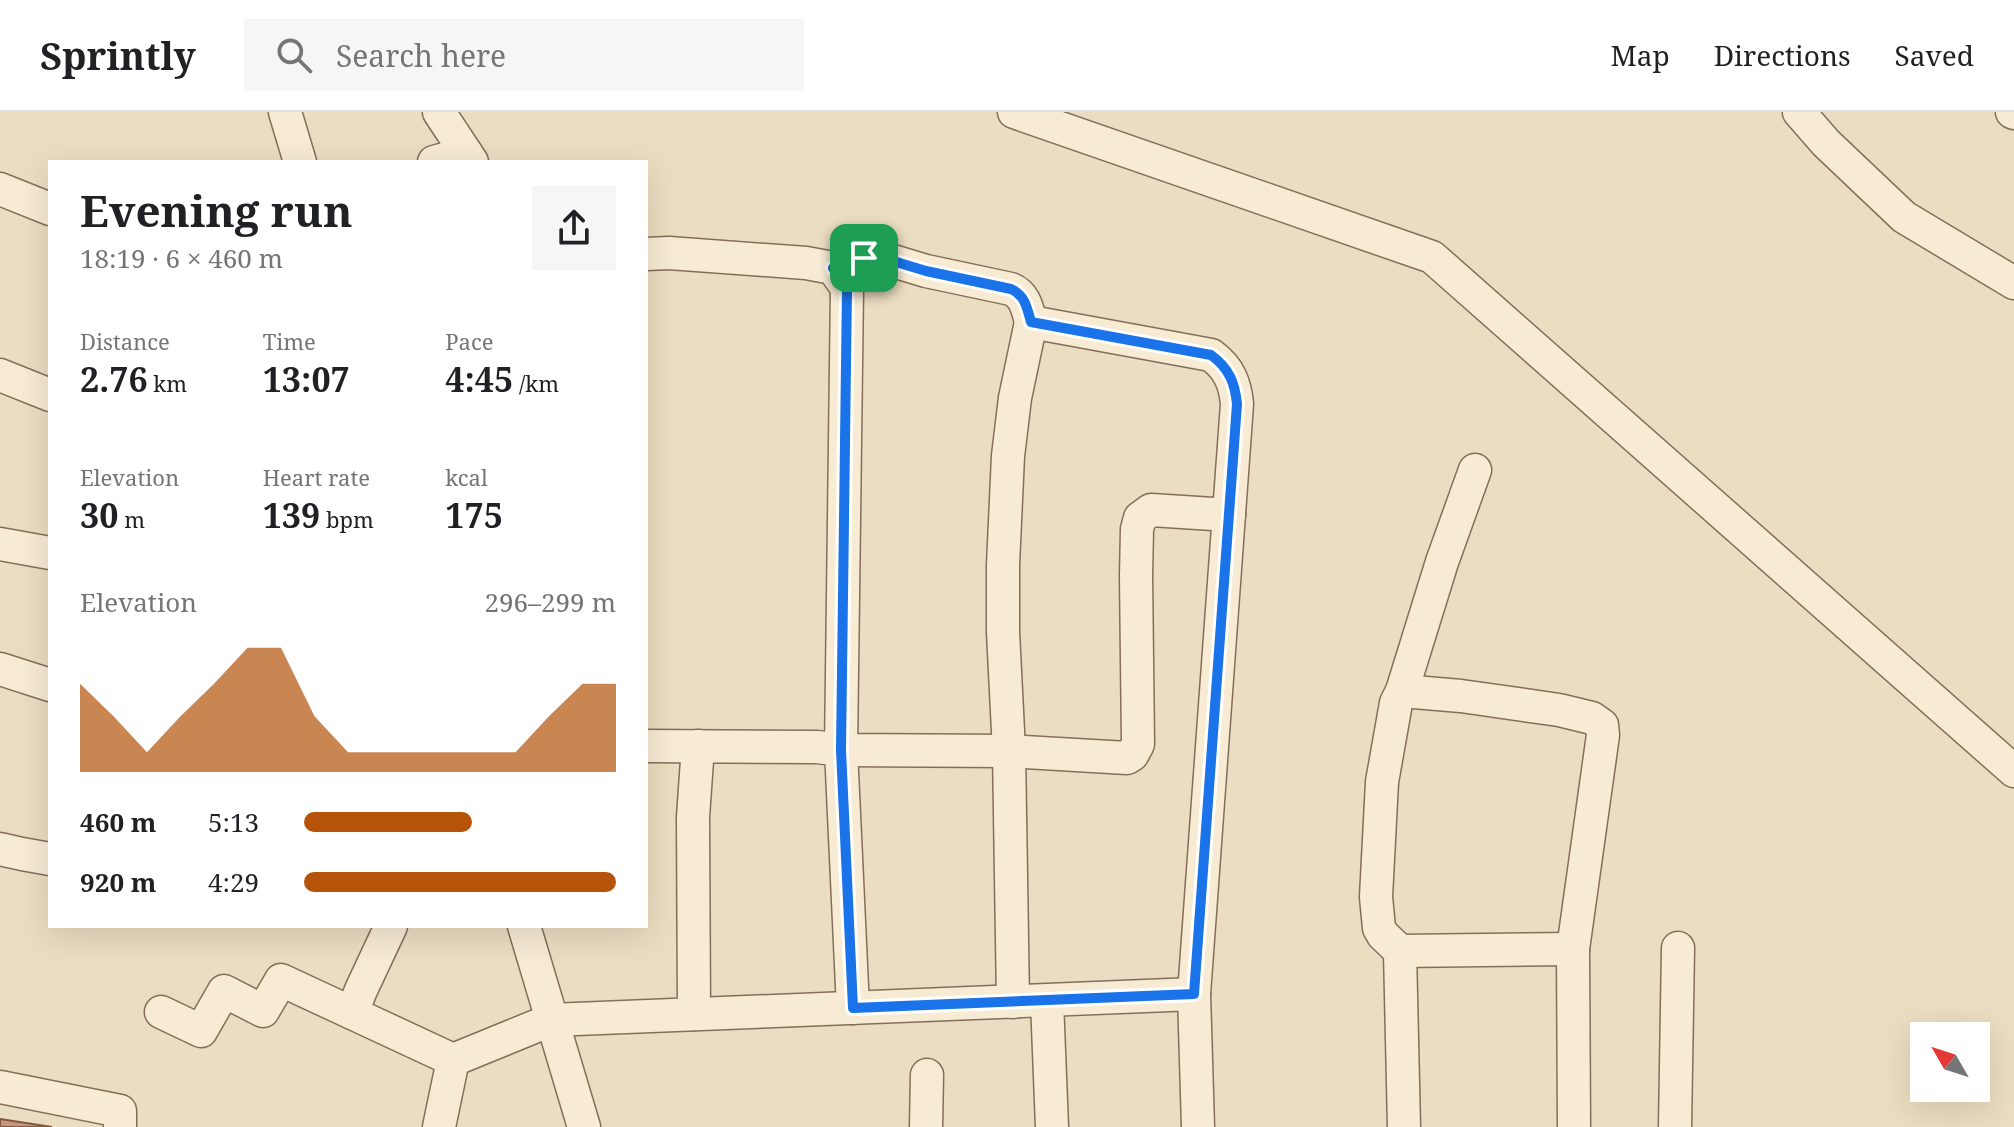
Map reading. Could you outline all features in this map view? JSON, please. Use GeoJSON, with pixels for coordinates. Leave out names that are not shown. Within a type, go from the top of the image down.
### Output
{"type":"FeatureCollection","features":[{"type":"Feature","properties":{"kind":"street"},"geometry":{"type":"LineString","coordinates":[[285,112],[299,160]]}},
{"type":"Feature","properties":{"kind":"street"},"geometry":{"type":"LineString","coordinates":[[439,112],[469,157],[448,160]]}},
{"type":"Feature","properties":{"kind":"street"},"geometry":{"type":"LineString","coordinates":[[1014,112],[1432,257],[2014,771]]}},
{"type":"Feature","properties":{"kind":"street"},"geometry":{"type":"LineString","coordinates":[[1799,112],[1826,143],[1904,217],[2014,283]]}},
{"type":"Feature","properties":{"kind":"street"},"geometry":{"type":"LineString","coordinates":[[0,189],[48,208]]}},
{"type":"Feature","properties":{"kind":"street"},"geometry":{"type":"LineString","coordinates":[[648,254],[791,262],[833,268],[864,258],[883,258],[926,271],[1011,289],[1023,297],[1031,322],[1015,398],[1004,506],[1003,632],[1009,751],[1013,1002]]}},
{"type":"Feature","properties":{"kind":"street"},"geometry":{"type":"LineString","coordinates":[[833,268],[847,288],[841,750],[853,1008]]}},
{"type":"Feature","properties":{"kind":"street"},"geometry":{"type":"LineString","coordinates":[[1031,322],[1211,355],[1227,369],[1235,387],[1237,404],[1194,994],[1198,1127]]}},
{"type":"Feature","properties":{"kind":"street"},"geometry":{"type":"LineString","coordinates":[[0,375],[48,394]]}},
{"type":"Feature","properties":{"kind":"street"},"geometry":{"type":"LineString","coordinates":[[1475,470],[1396,703],[1382,782],[1376,897],[1379,928],[1400,951],[1573,949]]}},
{"type":"Feature","properties":{"kind":"street"},"geometry":{"type":"LineString","coordinates":[[648,746],[1009,751],[1127,758],[1138,744],[1136,576],[1140,518],[1151,510],[1229,515]]}},
{"type":"Feature","properties":{"kind":"street"},"geometry":{"type":"LineString","coordinates":[[0,544],[48,553]]}},
{"type":"Feature","properties":{"kind":"street"},"geometry":{"type":"LineString","coordinates":[[0,669],[48,684]]}},
{"type":"Feature","properties":{"kind":"street"},"geometry":{"type":"LineString","coordinates":[[1402,691],[1559,710],[1592,718],[1602,725],[1573,949],[1574,1127]]}},
{"type":"Feature","properties":{"kind":"street"},"geometry":{"type":"LineString","coordinates":[[694,1014],[693,817],[698,746]]}},
{"type":"Feature","properties":{"kind":"street"},"geometry":{"type":"LineString","coordinates":[[0,849],[48,859]]}},
{"type":"Feature","properties":{"kind":"street"},"geometry":{"type":"LineString","coordinates":[[525,928],[584,1127]]}},
{"type":"Feature","properties":{"kind":"street"},"geometry":{"type":"LineString","coordinates":[[352,1013],[383,929]]}},
{"type":"Feature","properties":{"kind":"street"},"geometry":{"type":"LineString","coordinates":[[1675,1127],[1678,948]]}},
{"type":"Feature","properties":{"kind":"street"},"geometry":{"type":"LineString","coordinates":[[1400,951],[1404,1127]]}},
{"type":"Feature","properties":{"kind":"street"},"geometry":{"type":"LineString","coordinates":[[161,1012],[201,1031],[224,991],[263,1011],[281,980],[453,1060],[551,1020],[1194,994]]}},
{"type":"Feature","properties":{"kind":"street"},"geometry":{"type":"LineString","coordinates":[[1047,1001],[1052,1127]]}},
{"type":"Feature","properties":{"kind":"street"},"geometry":{"type":"LineString","coordinates":[[439,1127],[453,1060]]}},
{"type":"Feature","properties":{"kind":"street"},"geometry":{"type":"LineString","coordinates":[[926,1127],[927,1075]]}},
{"type":"Feature","properties":{"kind":"street"},"geometry":{"type":"LineString","coordinates":[[0,1087],[120,1111],[120,1127]]}},
{"type":"Feature","properties":{"kind":"building"},"geometry":{"type":"Polygon","coordinates":[[[0,1119],[52,1127],[0,1127],[0,1119]]]}},
{"type":"Feature","properties":{"kind":"route"},"geometry":{"type":"LineString","coordinates":[[864,258],[883,258],[926,271],[1011,289],[1023,297],[1031,322],[1211,355],[1227,369],[1235,387],[1237,404],[1194,994],[853,1008],[841,750],[847,288],[833,268],[864,258]]}}]}
